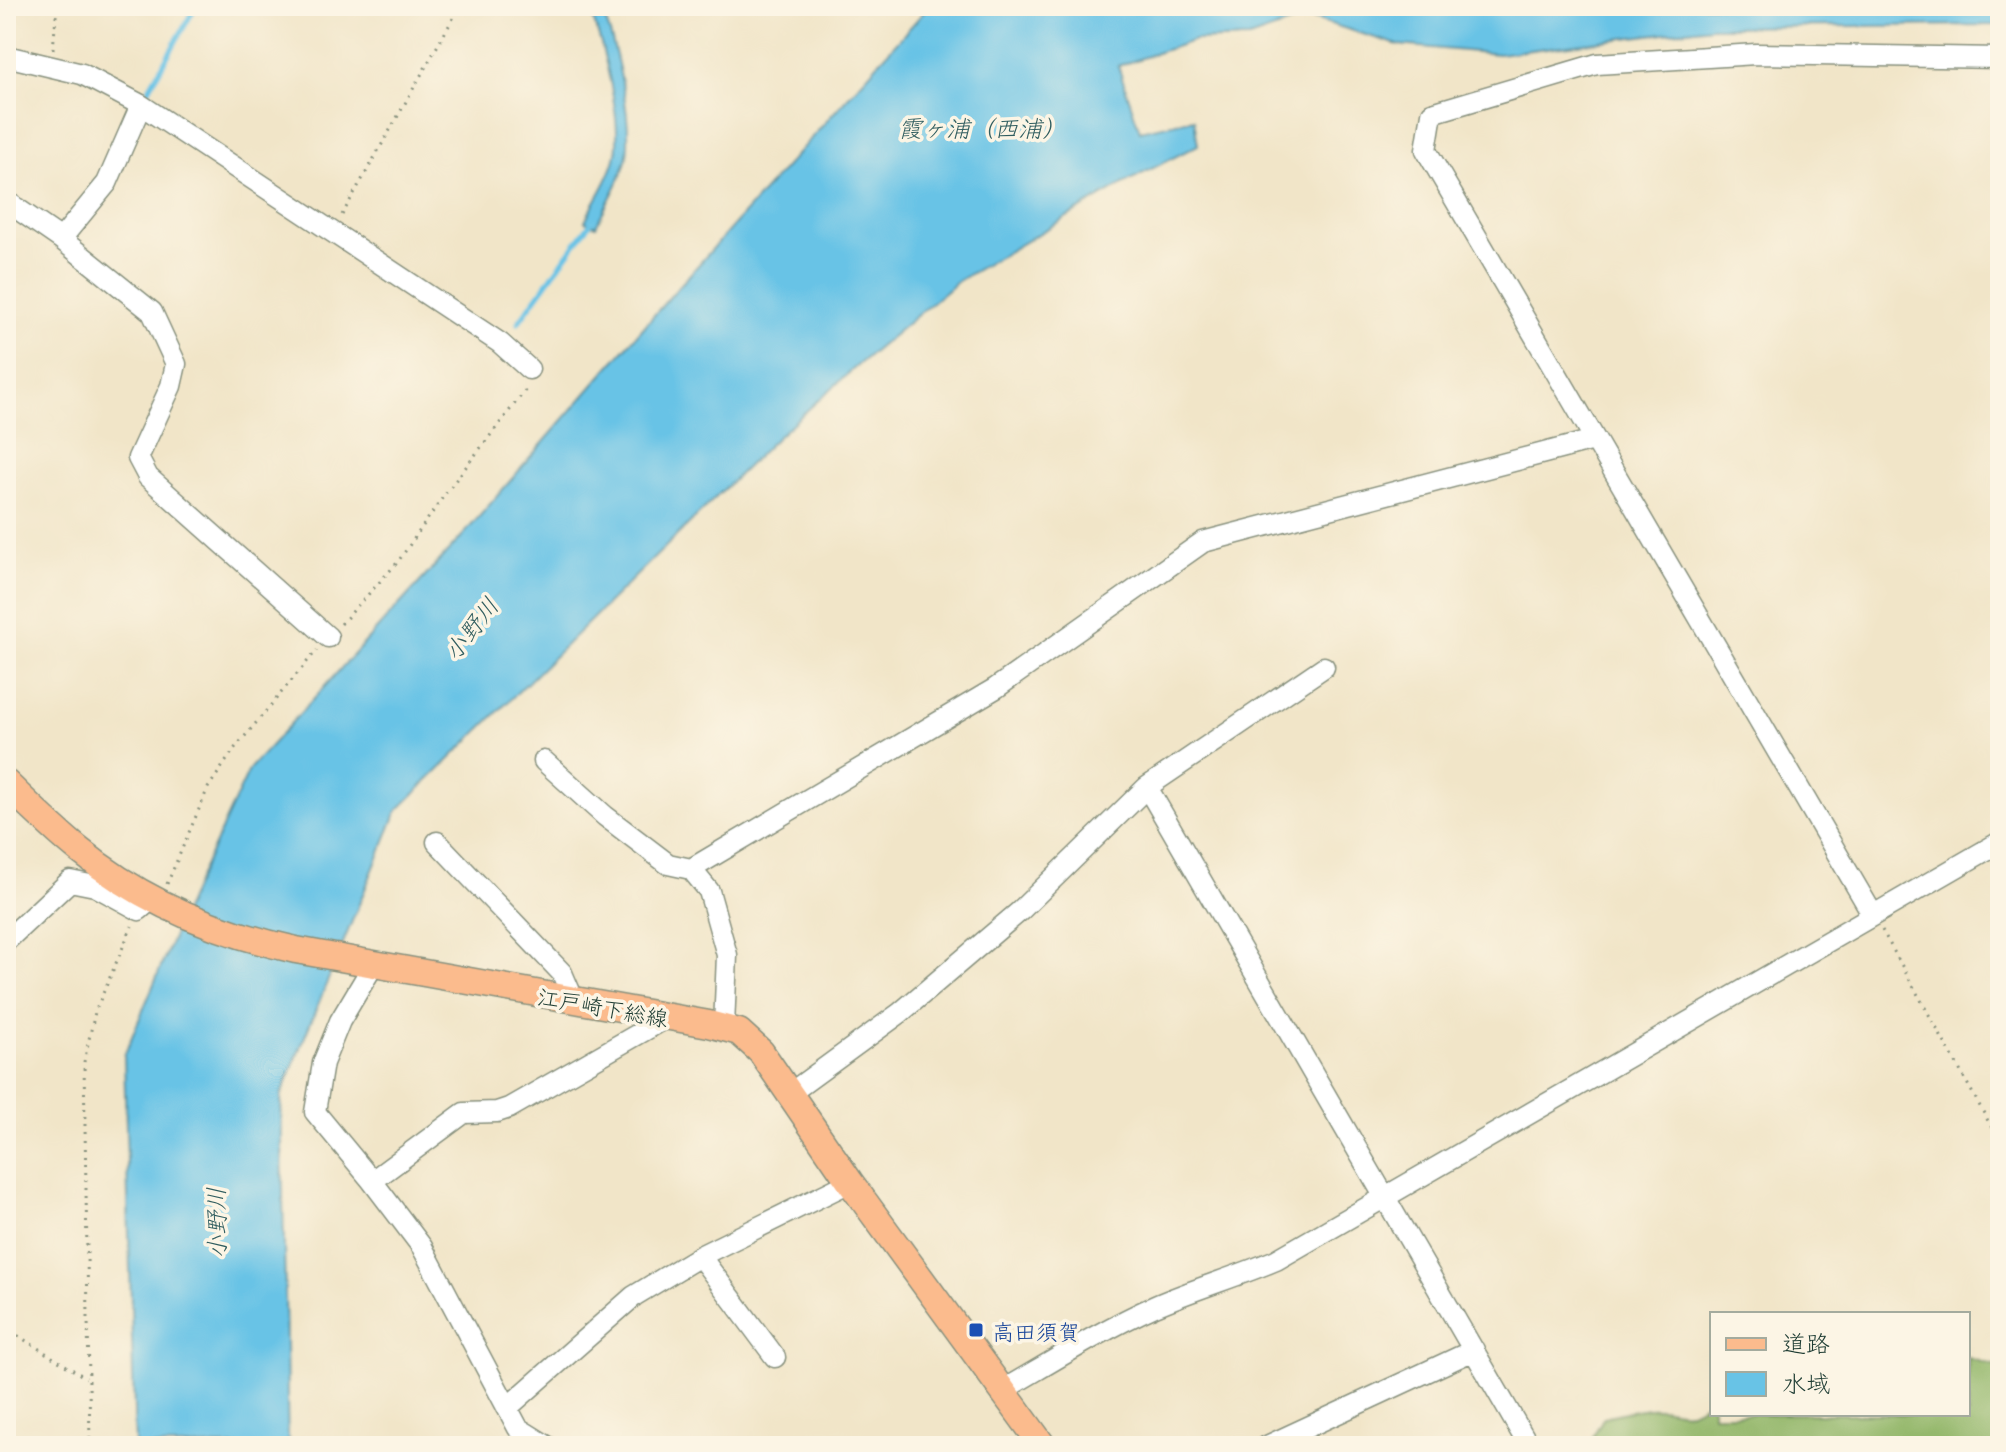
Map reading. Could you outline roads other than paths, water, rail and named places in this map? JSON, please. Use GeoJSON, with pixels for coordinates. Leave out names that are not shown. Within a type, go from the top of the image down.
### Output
{"type":"FeatureCollection","features":[{"type":"Feature","properties":{"kind":"main road","name":"江戸崎下総線"},"geometry":{"type":"LineString","coordinates":[[6,783],[107,871],[157,903],[205,923],[268,944],[724,1027],[750,1040],[1043,1446]]}},
{"type":"Feature","properties":{"kind":"street"},"geometry":{"type":"LineString","coordinates":[[1873,915],[1426,150],[1432,113],[1597,64],[1756,54],[2000,58]]}},
{"type":"Feature","properties":{"kind":"street"},"geometry":{"type":"LineString","coordinates":[[6,56],[82,74],[141,105],[500,343],[529,369]]}},
{"type":"Feature","properties":{"kind":"street"},"geometry":{"type":"LineString","coordinates":[[61,239],[107,183],[141,105]]}},
{"type":"Feature","properties":{"kind":"street"},"geometry":{"type":"LineString","coordinates":[[6,201],[61,239],[152,312],[176,364],[171,386],[138,458],[148,477],[328,637]]}},
{"type":"Feature","properties":{"kind":"street"},"geometry":{"type":"LineString","coordinates":[[691,869],[996,688],[1203,542],[1594,440]]}},
{"type":"Feature","properties":{"kind":"street"},"geometry":{"type":"LineString","coordinates":[[789,1094],[900,1013],[1020,911],[1147,787],[1324,667]]}},
{"type":"Feature","properties":{"kind":"street"},"geometry":{"type":"LineString","coordinates":[[544,761],[605,816],[668,864],[691,869],[709,891],[727,955],[724,1027]]}},
{"type":"Feature","properties":{"kind":"street"},"geometry":{"type":"LineString","coordinates":[[1147,787],[1529,1446]]}},
{"type":"Feature","properties":{"kind":"street"},"geometry":{"type":"LineString","coordinates":[[437,842],[562,973],[574,1001]]}},
{"type":"Feature","properties":{"kind":"street"},"geometry":{"type":"LineString","coordinates":[[1003,1390],[1107,1328],[1276,1260],[2000,842]]}},
{"type":"Feature","properties":{"kind":"street"},"geometry":{"type":"LineString","coordinates":[[6,941],[70,881],[95,886],[139,910],[157,903]]}},
{"type":"Feature","properties":{"kind":"street"},"geometry":{"type":"LineString","coordinates":[[368,963],[323,1063],[315,1112],[422,1247],[518,1428],[547,1446]]}},
{"type":"Feature","properties":{"kind":"street"},"geometry":{"type":"LineString","coordinates":[[372,1181],[464,1113],[497,1112],[509,1108],[668,1017]]}},
{"type":"Feature","properties":{"kind":"street"},"geometry":{"type":"LineString","coordinates":[[507,1408],[634,1296],[700,1256],[850,1182]]}},
{"type":"Feature","properties":{"kind":"street"},"geometry":{"type":"LineString","coordinates":[[700,1256],[775,1357]]}},
{"type":"Feature","properties":{"kind":"street"},"geometry":{"type":"LineString","coordinates":[[1267,1446],[1474,1350]]}},
{"type":"Feature","properties":{"kind":"water"},"geometry":{"type":"Polygon","coordinates":[[[588,6],[600,6],[606,21],[622,85],[628,129],[625,164],[596,226],[585,221],[613,167],[617,125],[605,60],[588,6]]]}},
{"type":"Feature","properties":{"kind":"water"},"geometry":{"type":"Polygon","coordinates":[[[929,6],[2000,6],[2000,25],[1711,27],[1499,54],[1398,45],[1308,17],[1249,38],[1195,40],[1118,66],[1140,131],[1194,119],[1198,145],[1130,180],[958,281],[776,438],[397,811],[281,1095],[288,1446],[135,1446],[124,1056],[189,899],[250,768],[465,533],[929,6]]]}},
{"type":"Feature","properties":{"kind":"waterway"},"geometry":{"type":"LineString","coordinates":[[145,96],[196,6]]}},
{"type":"Feature","properties":{"kind":"waterway"},"geometry":{"type":"LineString","coordinates":[[518,323],[592,221]]}},
{"type":"Feature","properties":{"kind":"place","name":"高田須賀"},"geometry":{"type":"Point","coordinates":[976,1330]}},
{"type":"Feature","properties":{"kind":"water label","name":"霞ヶ浦（西浦）"},"geometry":{"type":"Point","coordinates":[982,127]}},
{"type":"Feature","properties":{"kind":"water label","name":"小野川"},"geometry":{"type":"Point","coordinates":[470,628]}},
{"type":"Feature","properties":{"kind":"water label","name":"小野川"},"geometry":{"type":"Point","coordinates":[215,1223]}}]}
